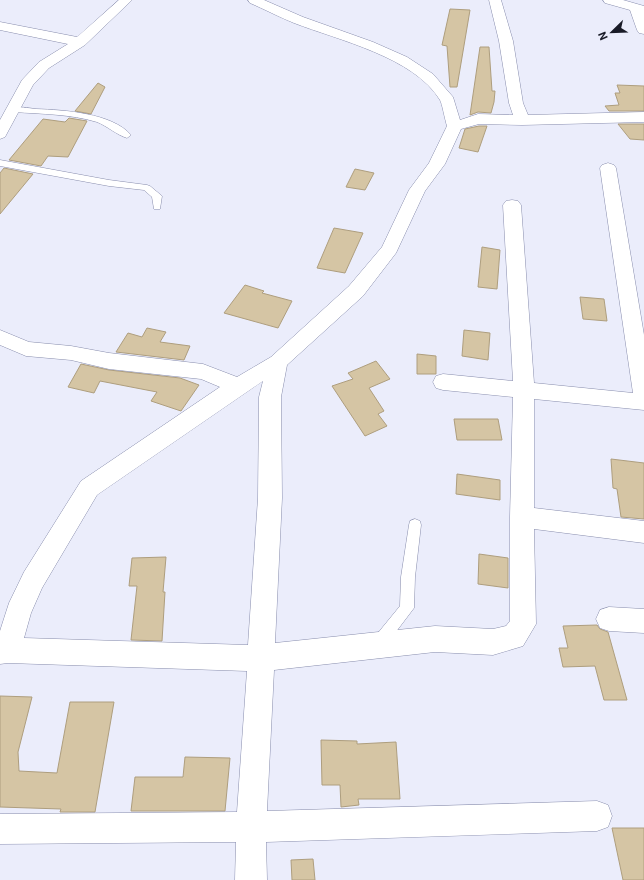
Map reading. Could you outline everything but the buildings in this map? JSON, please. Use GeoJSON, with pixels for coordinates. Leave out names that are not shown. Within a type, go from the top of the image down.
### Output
{"type":"FeatureCollection","features":[{"type":"Feature","properties":{"kind":"street"},"geometry":{"type":"LineString","coordinates":[[254,0],[298,20],[368,45],[402,60],[428,77],[448,100],[478,119]]}},
{"type":"Feature","properties":{"kind":"street"},"geometry":{"type":"LineString","coordinates":[[495,0],[506,41],[516,103],[522,120]]}},
{"type":"Feature","properties":{"kind":"street"},"geometry":{"type":"LineString","coordinates":[[609,0],[640,9],[644,30]]}},
{"type":"Feature","properties":{"kind":"street"},"geometry":{"type":"LineString","coordinates":[[0,134],[7,107],[28,82],[44,65],[80,42],[119,3]]}},
{"type":"Feature","properties":{"kind":"street"},"geometry":{"type":"LineString","coordinates":[[0,26],[80,42]]}},
{"type":"Feature","properties":{"kind":"street"},"geometry":{"type":"LineString","coordinates":[[448,100],[450,113],[455,126],[437,164],[417,190],[390,249],[356,291],[278,362],[238,386],[89,488],[27,593],[3,648],[260,658],[376,647],[435,639],[493,642],[514,636],[523,624],[522,517],[524,391],[512,205]]}},
{"type":"Feature","properties":{"kind":"street"},"geometry":{"type":"LineString","coordinates":[[455,126],[478,119],[522,120],[644,117]]}},
{"type":"Feature","properties":{"kind":"street"},"geometry":{"type":"LineString","coordinates":[[608,168],[644,398]]}},
{"type":"Feature","properties":{"kind":"street"},"geometry":{"type":"LineString","coordinates":[[0,337],[26,349],[71,354],[109,361],[203,372],[238,386]]}},
{"type":"Feature","properties":{"kind":"street"},"geometry":{"type":"LineString","coordinates":[[251,880],[251,827],[270,498],[268,437],[270,396],[278,362]]}},
{"type":"Feature","properties":{"kind":"street"},"geometry":{"type":"LineString","coordinates":[[443,382],[644,402]]}},
{"type":"Feature","properties":{"kind":"street"},"geometry":{"type":"LineString","coordinates":[[522,517],[644,532]]}},
{"type":"Feature","properties":{"kind":"street"},"geometry":{"type":"LineString","coordinates":[[609,619],[644,621]]}},
{"type":"Feature","properties":{"kind":"street"},"geometry":{"type":"LineString","coordinates":[[0,829],[251,827],[597,816]]}},
{"type":"Feature","properties":{"kind":"lane"},"geometry":{"type":"LineString","coordinates":[[7,107],[102,121],[127,135]]}},
{"type":"Feature","properties":{"kind":"lane"},"geometry":{"type":"LineString","coordinates":[[0,163],[109,183],[147,188],[157,196],[157,207]]}},
{"type":"Feature","properties":{"kind":"lane"},"geometry":{"type":"LineString","coordinates":[[376,647],[407,608],[408,577],[416,525]]}}]}
